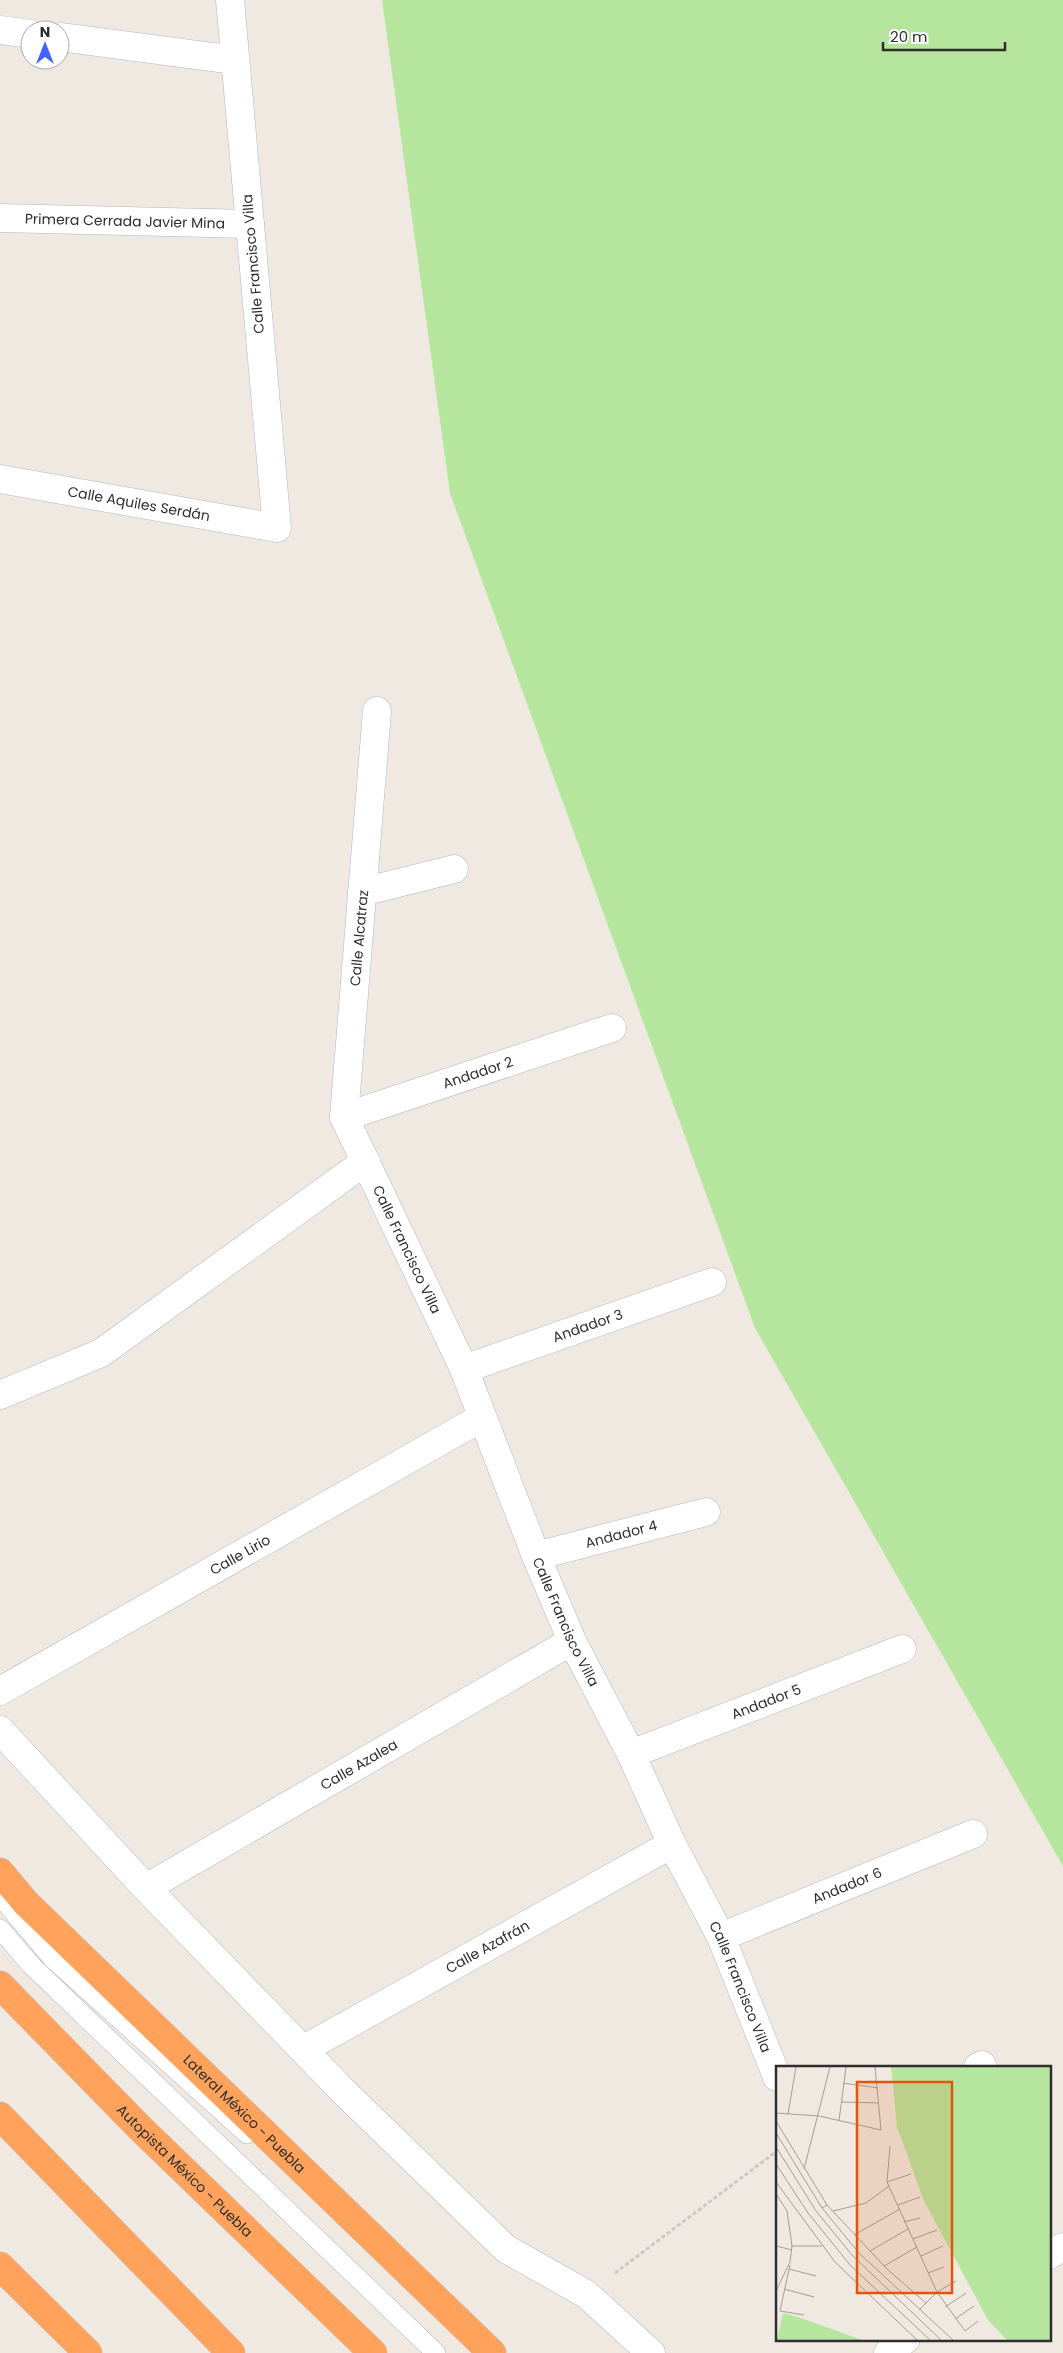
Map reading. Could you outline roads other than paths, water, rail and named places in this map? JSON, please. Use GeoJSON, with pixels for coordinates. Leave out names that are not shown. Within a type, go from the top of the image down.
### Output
{"type":"FeatureCollection","features":[{"type":"Feature","properties":{"kind":"highway","name":"Lateral México - Puebla"},"geometry":{"type":"LineString","coordinates":[[0,1872],[26,1903],[490,2353]]}},
{"type":"Feature","properties":{"kind":"highway","name":"Autopista México - Puebla"},"geometry":{"type":"LineString","coordinates":[[0,1985],[140,2128],[373,2353]]}},
{"type":"Feature","properties":{"kind":"highway"},"geometry":{"type":"LineString","coordinates":[[0,2116],[230,2353]]}},
{"type":"Feature","properties":{"kind":"highway"},"geometry":{"type":"LineString","coordinates":[[0,2266],[88,2353]]}},
{"type":"Feature","properties":{"kind":"street","name":"Calle Francisco Villa"},"geometry":{"type":"LineString","coordinates":[[230,0],[277,528]]}},
{"type":"Feature","properties":{"kind":"street"},"geometry":{"type":"LineString","coordinates":[[0,30],[20,33]]}},
{"type":"Feature","properties":{"kind":"street"},"geometry":{"type":"LineString","coordinates":[[70,38],[235,60]]}},
{"type":"Feature","properties":{"kind":"street","name":"Primera Cerrada Javier Mina"},"geometry":{"type":"LineString","coordinates":[[0,218],[250,224]]}},
{"type":"Feature","properties":{"kind":"street","name":"Calle Aquiles Serdán"},"geometry":{"type":"LineString","coordinates":[[0,479],[277,528]]}},
{"type":"Feature","properties":{"kind":"street","name":"Calle Alcatraz"},"geometry":{"type":"LineString","coordinates":[[344,1117],[377,711]]}},
{"type":"Feature","properties":{"kind":"street"},"geometry":{"type":"LineString","coordinates":[[362,892],[454,869]]}},
{"type":"Feature","properties":{"kind":"street","name":"Andador 2"},"geometry":{"type":"LineString","coordinates":[[344,1117],[612,1028]]}},
{"type":"Feature","properties":{"kind":"street"},"geometry":{"type":"LineString","coordinates":[[0,1395],[100,1353],[366,1161],[344,1117]]}},
{"type":"Feature","properties":{"kind":"street","name":"Calle Francisco Villa"},"geometry":{"type":"LineString","coordinates":[[366,1161],[464,1369],[481,1418],[572,1641],[631,1754],[672,1844],[721,1937],[776,2074]]}},
{"type":"Feature","properties":{"kind":"street","name":"Andador 3"},"geometry":{"type":"LineString","coordinates":[[464,1369],[712,1282]]}},
{"type":"Feature","properties":{"kind":"street","name":"Calle Lirio"},"geometry":{"type":"LineString","coordinates":[[0,1691],[481,1418]]}},
{"type":"Feature","properties":{"kind":"street","name":"Andador 4"},"geometry":{"type":"LineString","coordinates":[[536,1556],[706,1512]]}},
{"type":"Feature","properties":{"kind":"street","name":"Calle Azalea"},"geometry":{"type":"LineString","coordinates":[[146,1888],[572,1641]]}},
{"type":"Feature","properties":{"kind":"street","name":"Andador 5"},"geometry":{"type":"LineString","coordinates":[[631,1754],[902,1649]]}},
{"type":"Feature","properties":{"kind":"street"},"geometry":{"type":"LineString","coordinates":[[0,1730],[146,1888],[343,2091],[506,2250],[586,2294],[651,2353]]}},
{"type":"Feature","properties":{"kind":"street","name":"Andador 6"},"geometry":{"type":"LineString","coordinates":[[721,1937],[973,1834]]}},
{"type":"Feature","properties":{"kind":"street","name":"Calle Azafrán"},"geometry":{"type":"LineString","coordinates":[[304,2049],[672,1844]]}},
{"type":"Feature","properties":{"kind":"street"},"geometry":{"type":"LineString","coordinates":[[1050,2254],[1063,2247]]}},
{"type":"Feature","properties":{"kind":"lane"},"geometry":{"type":"LineString","coordinates":[[0,1896],[53,1959],[490,2353]]}},
{"type":"Feature","properties":{"kind":"lane"},"geometry":{"type":"LineString","coordinates":[[0,1929],[38,1972],[436,2353]]}}]}
